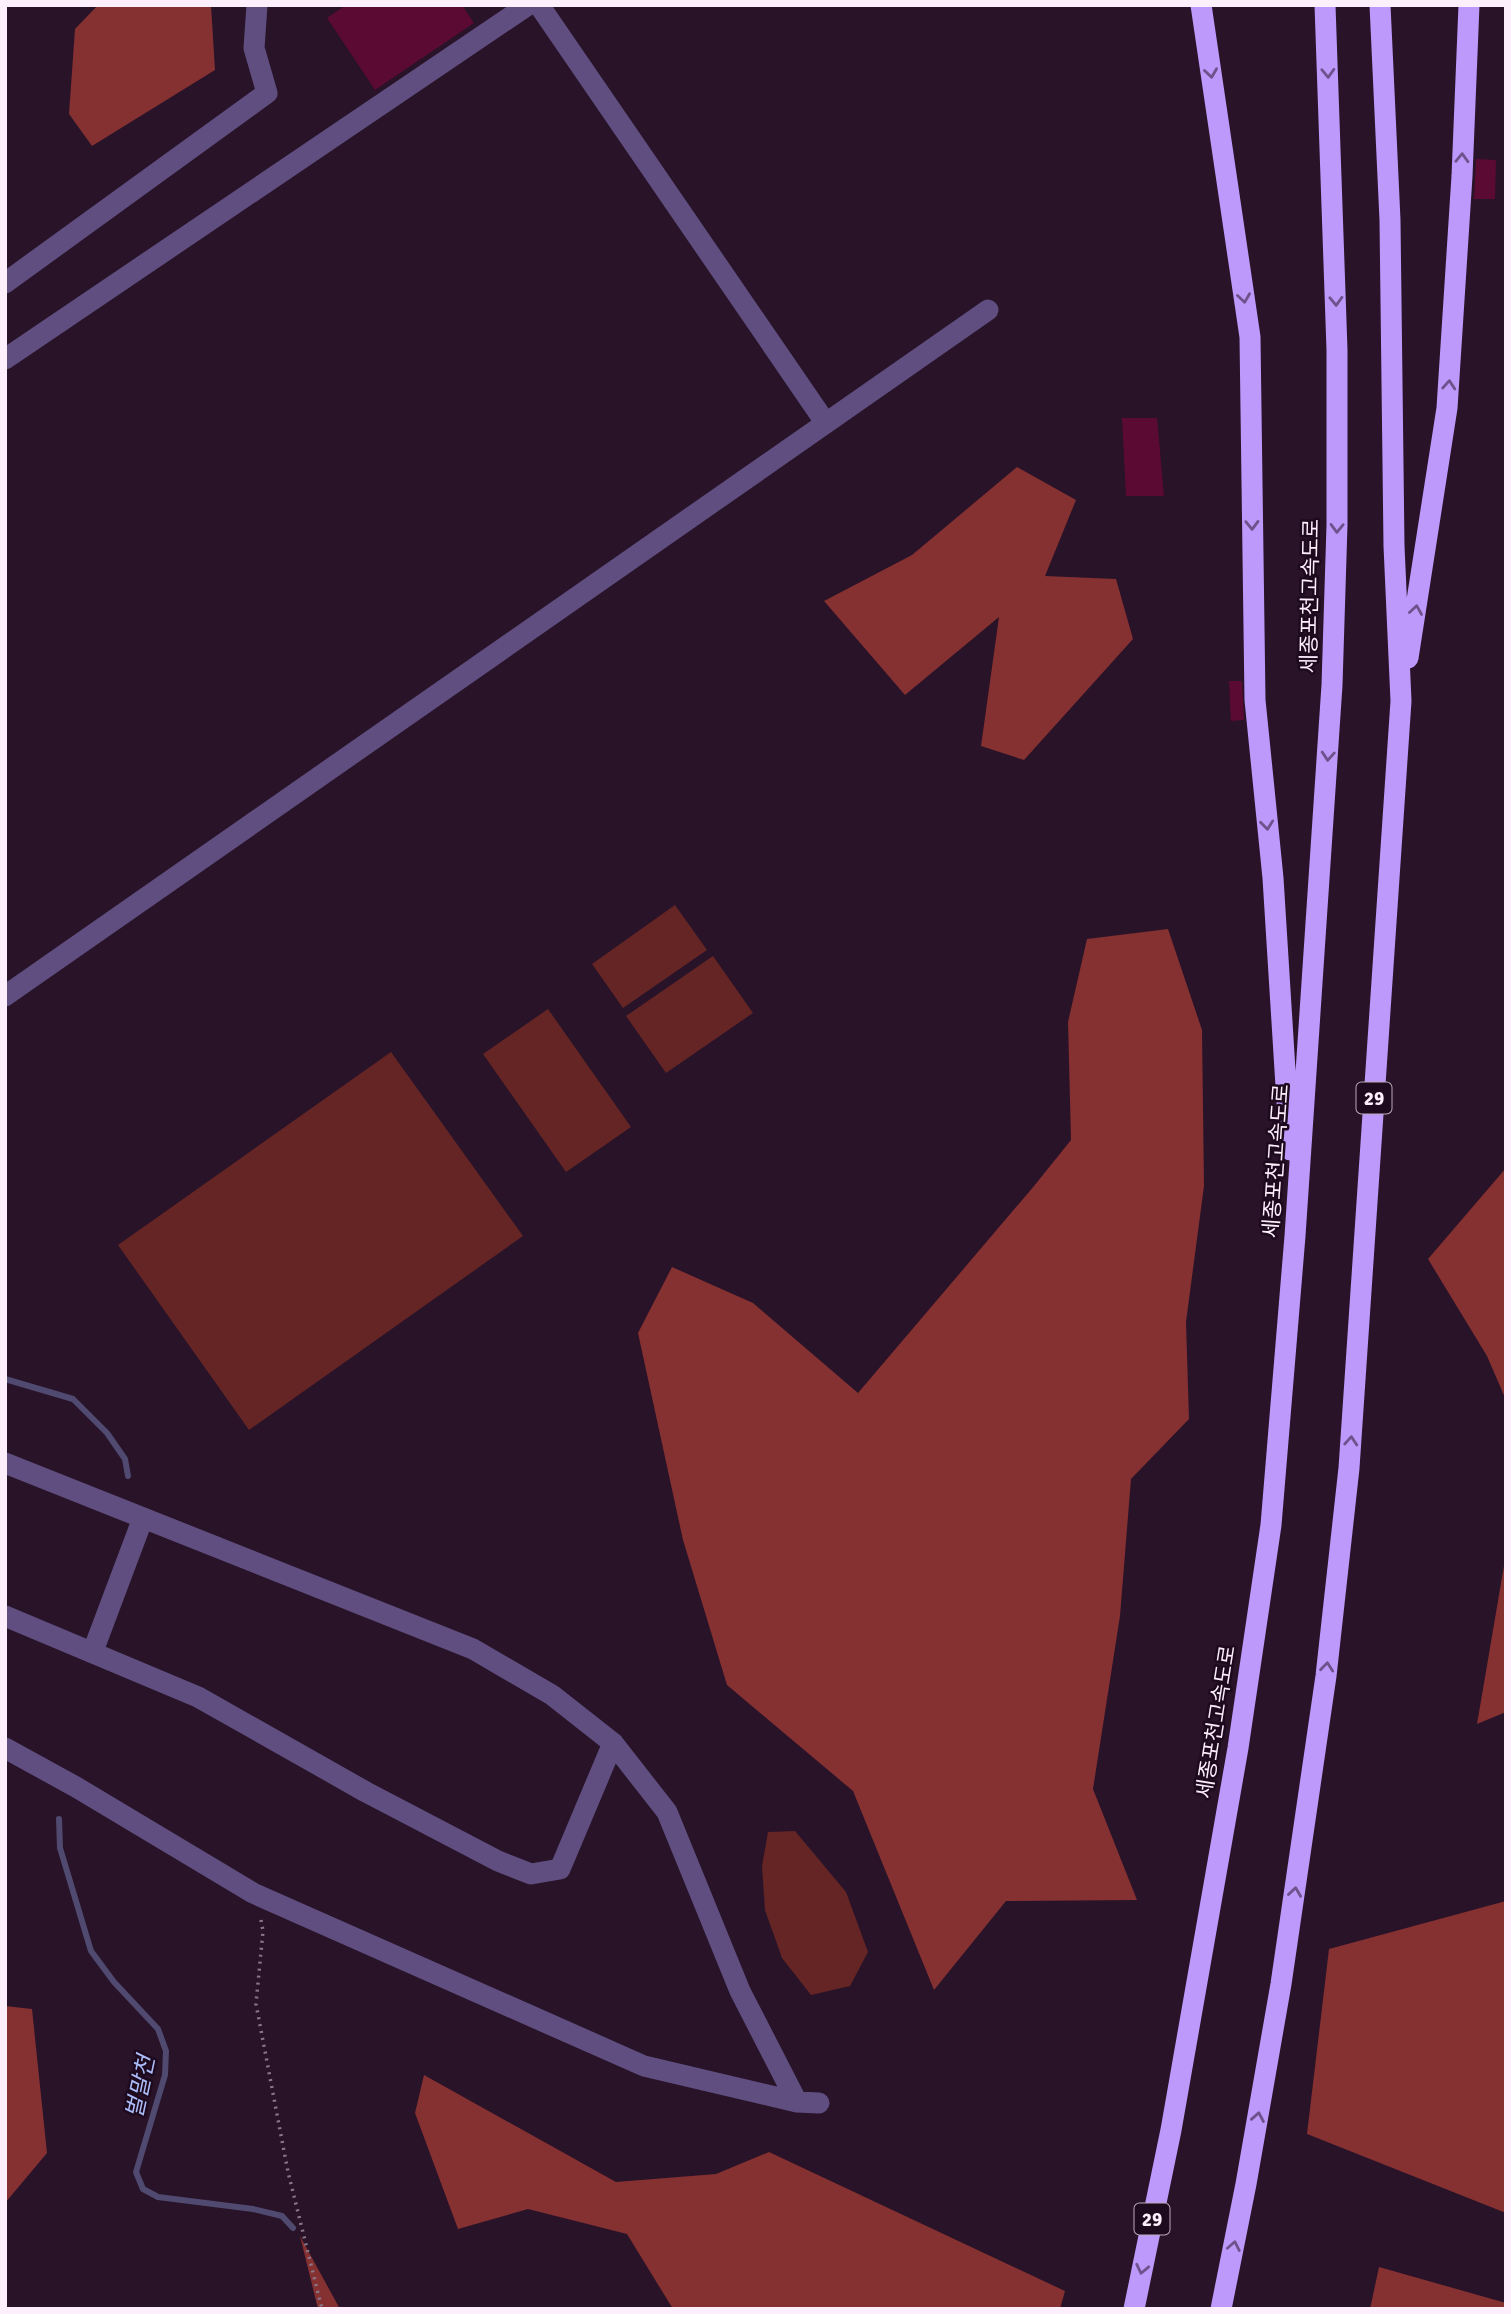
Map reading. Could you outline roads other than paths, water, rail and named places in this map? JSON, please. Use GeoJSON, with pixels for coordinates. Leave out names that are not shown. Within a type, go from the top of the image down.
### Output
{"type":"FeatureCollection","features":[{"type":"Feature","properties":{"kind":"highway"},"geometry":{"type":"LineString","coordinates":[[1201,5],[1250,337],[1255,700],[1273,878],[1295,1236]]}},
{"type":"Feature","properties":{"kind":"highway","name":"세종포천고속도로"},"geometry":{"type":"LineString","coordinates":[[1134,2309],[1171,2130],[1238,1748],[1272,1525],[1295,1236],[1332,685],[1337,525],[1337,350],[1325,5]]}},
{"type":"Feature","properties":{"kind":"highway","name":"29"},"geometry":{"type":"LineString","coordinates":[[1221,2309],[1247,2184],[1281,1984],[1326,1676],[1349,1468],[1401,701],[1394,546],[1390,220],[1380,5]]}},
{"type":"Feature","properties":{"kind":"highway"},"geometry":{"type":"LineString","coordinates":[[1401,701],[1447,408],[1462,176],[1469,5]]}},
{"type":"Feature","properties":{"kind":"street"},"geometry":{"type":"LineString","coordinates":[[5,283],[267,93],[254,48],[257,5]]}},
{"type":"Feature","properties":{"kind":"street"},"geometry":{"type":"LineString","coordinates":[[5,359],[528,5]]}},
{"type":"Feature","properties":{"kind":"street"},"geometry":{"type":"LineString","coordinates":[[539,5],[825,422]]}},
{"type":"Feature","properties":{"kind":"street"},"geometry":{"type":"LineString","coordinates":[[5,996],[988,310]]}},
{"type":"Feature","properties":{"kind":"street"},"geometry":{"type":"LineString","coordinates":[[5,1463],[473,1648],[552,1695],[612,1743],[667,1812],[740,1991],[797,2102]]}},
{"type":"Feature","properties":{"kind":"street"},"geometry":{"type":"LineString","coordinates":[[93,1651],[143,1518]]}},
{"type":"Feature","properties":{"kind":"street"},"geometry":{"type":"LineString","coordinates":[[5,1616],[198,1697],[366,1792],[498,1861],[530,1874],[561,1869],[612,1743]]}},
{"type":"Feature","properties":{"kind":"street"},"geometry":{"type":"LineString","coordinates":[[5,1748],[76,1787],[253,1893],[644,2066],[797,2102],[819,2104]]}},
{"type":"Feature","properties":{"kind":"waterway","name":"벌말천"},"geometry":{"type":"LineString","coordinates":[[5,1379],[73,1399],[107,1433],[125,1459],[128,1476]]}},
{"type":"Feature","properties":{"kind":"waterway","name":"벌말천"},"geometry":{"type":"LineString","coordinates":[[59,1819],[60,1848],[91,1951],[114,1982],[158,2029],[166,2051],[165,2075],[136,2172],[143,2189],[158,2197],[253,2209],[282,2216],[293,2228]]}}]}
